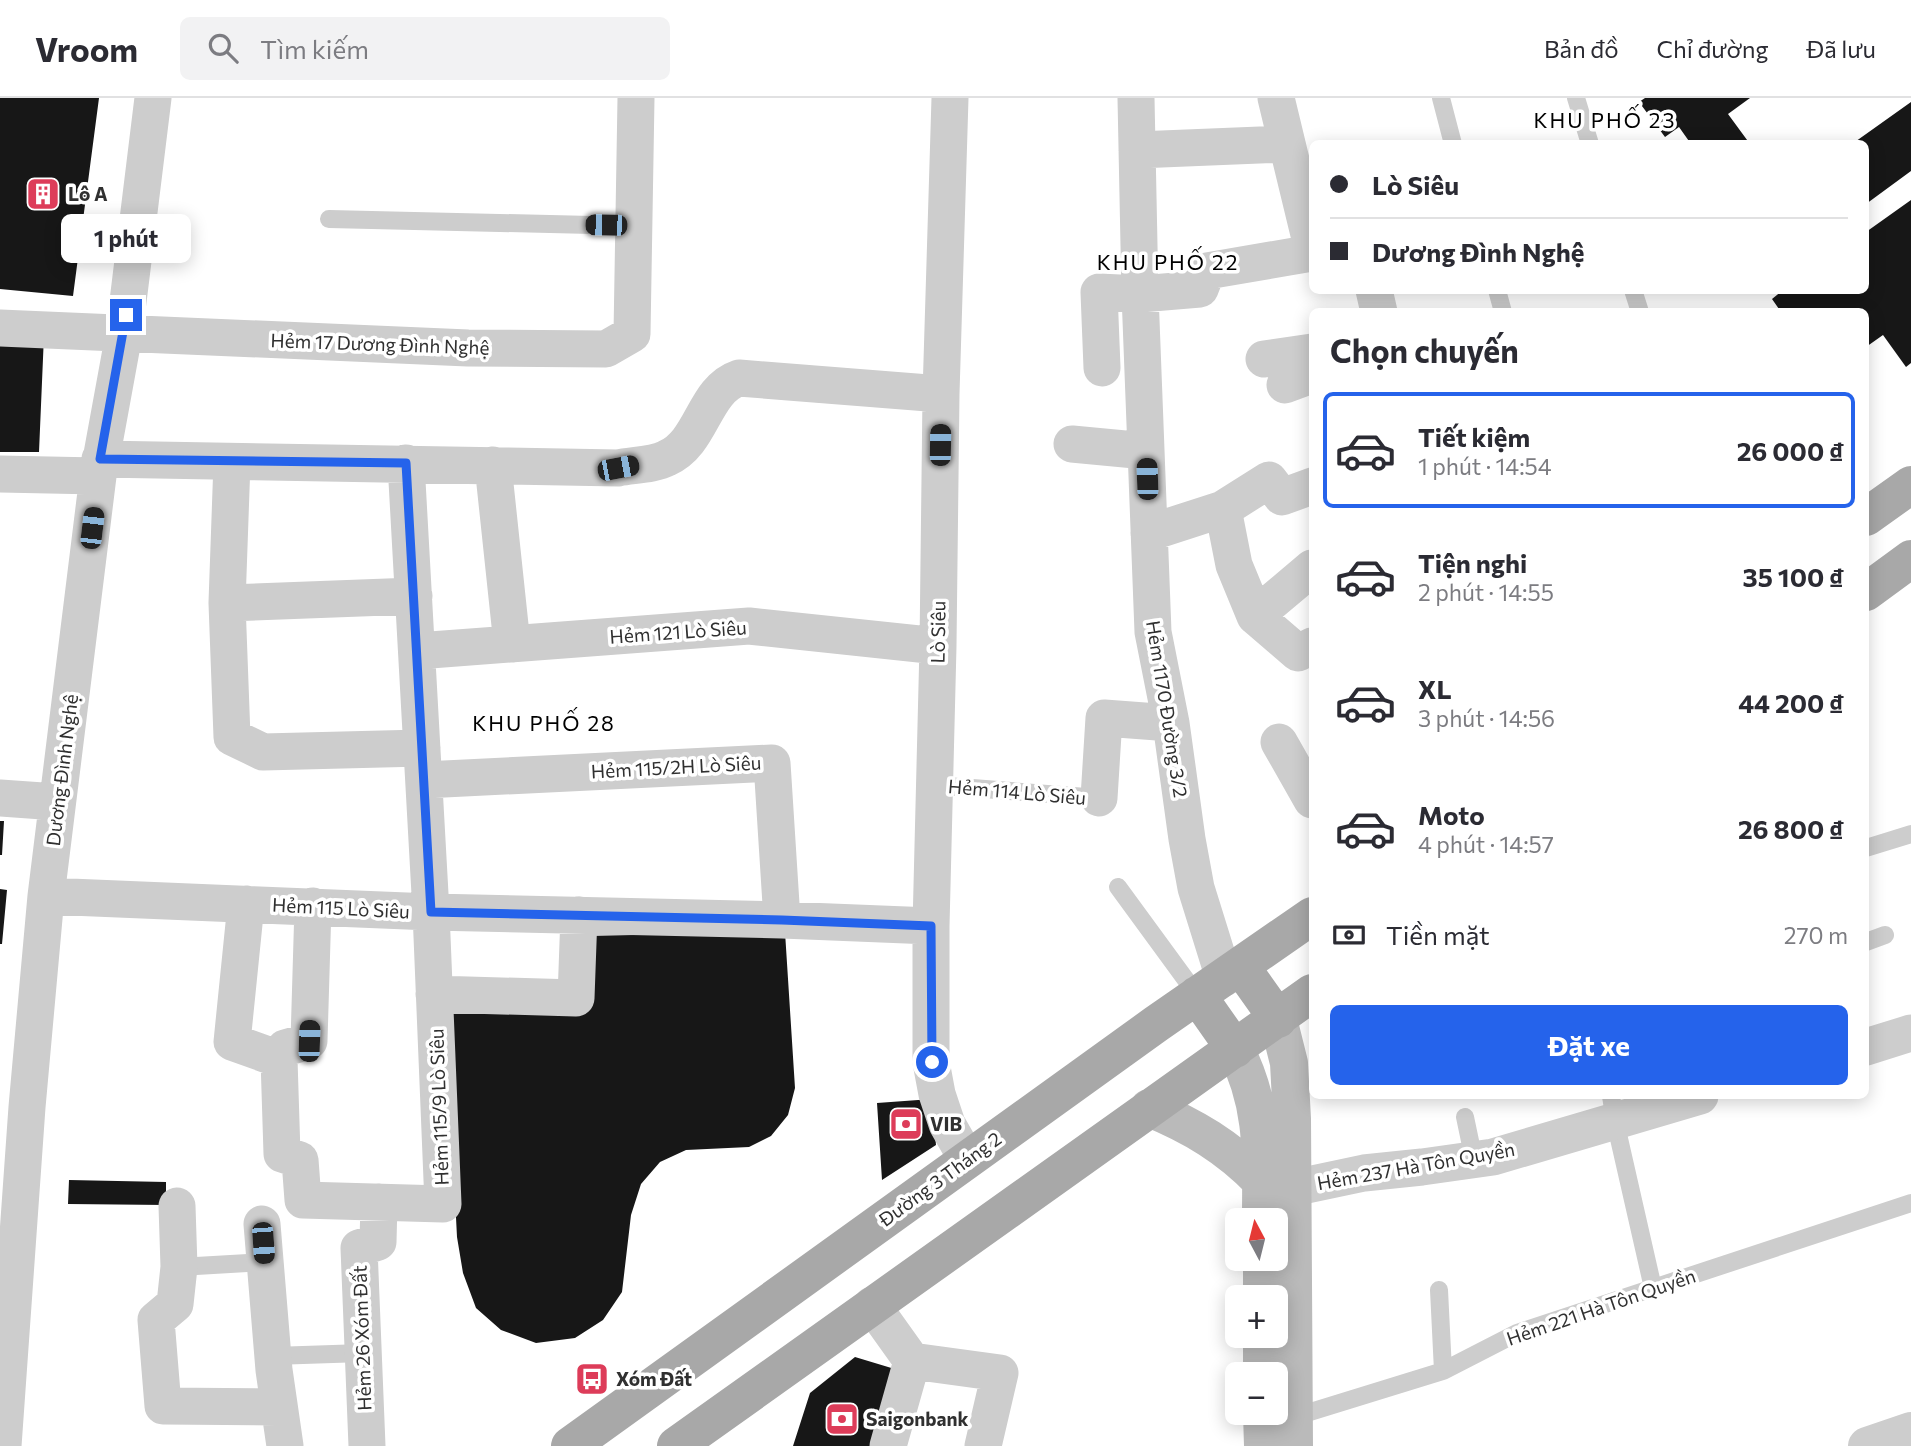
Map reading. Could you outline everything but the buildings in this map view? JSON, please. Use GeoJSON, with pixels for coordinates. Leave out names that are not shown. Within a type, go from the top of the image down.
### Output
{"type":"FeatureCollection","features":[{"type":"Feature","properties":{"kind":"main road"},"geometry":{"type":"LineString","coordinates":[[1869,516],[1907,497]]}},
{"type":"Feature","properties":{"kind":"main road"},"geometry":{"type":"LineString","coordinates":[[1869,590],[1911,559]]}},
{"type":"Feature","properties":{"kind":"main road","name":"Đường 3 Tháng 2"},"geometry":{"type":"LineString","coordinates":[[570,1446],[967,1159],[1309,918]]}},
{"type":"Feature","properties":{"kind":"main road"},"geometry":{"type":"LineString","coordinates":[[1221,980],[1278,1019],[1289,1063],[1292,1119],[1277,1185],[1267,1208]]}},
{"type":"Feature","properties":{"kind":"main road"},"geometry":{"type":"LineString","coordinates":[[1221,980],[1235,1049],[1252,1088],[1277,1185],[1282,1362]]}},
{"type":"Feature","properties":{"kind":"main road"},"geometry":{"type":"LineString","coordinates":[[676,1446],[1309,995]]}},
{"type":"Feature","properties":{"kind":"main road"},"geometry":{"type":"LineString","coordinates":[[1149,1108],[1213,1139],[1277,1185]]}},
{"type":"Feature","properties":{"kind":"main road"},"geometry":{"type":"LineString","coordinates":[[1263,1446],[1284,1425]]}},
{"type":"Feature","properties":{"kind":"street","name":"Dương Đình Nghệ"},"geometry":{"type":"LineString","coordinates":[[3,1446],[14,1106],[46,896],[99,467],[124,334],[153,98]]}},
{"type":"Feature","properties":{"kind":"street"},"geometry":{"type":"LineString","coordinates":[[634,226],[636,98]]}},
{"type":"Feature","properties":{"kind":"street","name":"Lò Siêu"},"geometry":{"type":"LineString","coordinates":[[950,98],[941,394],[931,926],[932,1062],[937,1094],[947,1124],[967,1159]]}},
{"type":"Feature","properties":{"kind":"street","name":"Hẻm 1170 Đường 3/2"},"geometry":{"type":"LineString","coordinates":[[1136,98],[1140,293],[1153,632],[1171,723],[1196,888],[1221,980]]}},
{"type":"Feature","properties":{"kind":"street"},"geometry":{"type":"LineString","coordinates":[[1276,98],[1309,235]]}},
{"type":"Feature","properties":{"kind":"street"},"geometry":{"type":"LineString","coordinates":[[1137,150],[1287,144]]}},
{"type":"Feature","properties":{"kind":"street","name":"Hẻm 17 Dương Đình Nghệ"},"geometry":{"type":"LineString","coordinates":[[0,328],[468,348],[606,349],[632,334],[634,226]]}},
{"type":"Feature","properties":{"kind":"street"},"geometry":{"type":"LineString","coordinates":[[1102,368],[1099,292],[1140,293],[1200,289],[1207,271],[1309,254]]}},
{"type":"Feature","properties":{"kind":"street"},"geometry":{"type":"LineString","coordinates":[[1287,373],[1309,355]]}},
{"type":"Feature","properties":{"kind":"street"},"geometry":{"type":"LineString","coordinates":[[0,474],[232,461],[618,468],[667,458],[687,443],[717,393],[728,381],[739,378],[941,394]]}},
{"type":"Feature","properties":{"kind":"street"},"geometry":{"type":"LineString","coordinates":[[1072,444],[1146,451]]}},
{"type":"Feature","properties":{"kind":"street"},"geometry":{"type":"LineString","coordinates":[[232,461],[228,603],[232,737],[263,752],[423,764]]}},
{"type":"Feature","properties":{"kind":"street","name":"Hẻm 115/9 Lò Siêu"},"geometry":{"type":"LineString","coordinates":[[279,1059],[282,1154],[300,1160],[303,1200],[443,1204],[431,912],[406,463]]}},
{"type":"Feature","properties":{"kind":"street"},"geometry":{"type":"LineString","coordinates":[[493,465],[512,644]]}},
{"type":"Feature","properties":{"kind":"street"},"geometry":{"type":"LineString","coordinates":[[1149,534],[1223,509],[1269,480],[1282,497],[1309,487]]}},
{"type":"Feature","properties":{"kind":"street"},"geometry":{"type":"LineString","coordinates":[[1223,509],[1234,565],[1255,616],[1298,653],[1309,648]]}},
{"type":"Feature","properties":{"kind":"street"},"geometry":{"type":"LineString","coordinates":[[1255,616],[1309,571]]}},
{"type":"Feature","properties":{"kind":"street"},"geometry":{"type":"LineString","coordinates":[[228,603],[414,596]]}},
{"type":"Feature","properties":{"kind":"street","name":"Hẻm 121 Lò Siêu"},"geometry":{"type":"LineString","coordinates":[[416,651],[749,625],[938,646]]}},
{"type":"Feature","properties":{"kind":"street"},"geometry":{"type":"LineString","coordinates":[[1099,798],[1104,718],[1171,723]]}},
{"type":"Feature","properties":{"kind":"street"},"geometry":{"type":"LineString","coordinates":[[1279,743],[1309,795]]}},
{"type":"Feature","properties":{"kind":"street","name":"Hẻm 115/2H Lò Siêu"},"geometry":{"type":"LineString","coordinates":[[423,764],[772,762],[782,920]]}},
{"type":"Feature","properties":{"kind":"street"},"geometry":{"type":"LineString","coordinates":[[0,798],[57,802]]}},
{"type":"Feature","properties":{"kind":"street","name":"Hẻm 115 Lò Siêu"},"geometry":{"type":"LineString","coordinates":[[46,896],[431,912],[931,926]]}},
{"type":"Feature","properties":{"kind":"street"},"geometry":{"type":"LineString","coordinates":[[246,904],[232,1042],[279,1059],[285,1048],[309,1041],[313,906]]}},
{"type":"Feature","properties":{"kind":"street"},"geometry":{"type":"LineString","coordinates":[[434,994],[576,998],[579,915]]}},
{"type":"Feature","properties":{"kind":"street"},"geometry":{"type":"LineString","coordinates":[[1869,1046],[1911,1033]]}},
{"type":"Feature","properties":{"kind":"street","name":"Hẻm 237 Hà Tôn Quyền"},"geometry":{"type":"LineString","coordinates":[[1277,1185],[1493,1157],[1613,1108],[1678,1099]]}},
{"type":"Feature","properties":{"kind":"street","name":"Hẻm 26 Xóm Đất"},"geometry":{"type":"LineString","coordinates":[[366,1446],[359,1248],[379,1242],[379,1202]]}},
{"type":"Feature","properties":{"kind":"street"},"geometry":{"type":"LineString","coordinates":[[177,1206],[179,1267],[175,1304],[156,1320],[163,1406],[278,1407]]}},
{"type":"Feature","properties":{"kind":"street"},"geometry":{"type":"LineString","coordinates":[[262,1224],[278,1407],[285,1446]]}},
{"type":"Feature","properties":{"kind":"street"},"geometry":{"type":"LineString","coordinates":[[872,1305],[912,1361],[1000,1373],[983,1446]]}},
{"type":"Feature","properties":{"kind":"street"},"geometry":{"type":"LineString","coordinates":[[888,1446],[912,1361]]}},
{"type":"Feature","properties":{"kind":"street"},"geometry":{"type":"LineString","coordinates":[[1867,1446],[1911,1431]]}},
{"type":"Feature","properties":{"kind":"lane"},"geometry":{"type":"LineString","coordinates":[[1441,98],[1451,140]]}},
{"type":"Feature","properties":{"kind":"lane"},"geometry":{"type":"LineString","coordinates":[[1576,98],[1589,140]]}},
{"type":"Feature","properties":{"kind":"lane"},"geometry":{"type":"LineString","coordinates":[[329,219],[634,226]]}},
{"type":"Feature","properties":{"kind":"lane","name":"Hẻm 114 Lò Siêu"},"geometry":{"type":"LineString","coordinates":[[934,785],[1099,798]]}},
{"type":"Feature","properties":{"kind":"lane"},"geometry":{"type":"LineString","coordinates":[[1869,847],[1911,834]]}},
{"type":"Feature","properties":{"kind":"lane"},"geometry":{"type":"LineString","coordinates":[[1118,887],[1221,980]]}},
{"type":"Feature","properties":{"kind":"lane"},"geometry":{"type":"LineString","coordinates":[[1869,941],[1885,935]]}},
{"type":"Feature","properties":{"kind":"lane"},"geometry":{"type":"LineString","coordinates":[[1613,1108],[1653,1287]]}},
{"type":"Feature","properties":{"kind":"lane"},"geometry":{"type":"LineString","coordinates":[[1465,1117],[1474,1160]]}},
{"type":"Feature","properties":{"kind":"lane","name":"Hẻm 221 Hà Tôn Quyền"},"geometry":{"type":"LineString","coordinates":[[1288,1424],[1443,1371],[1517,1333],[1911,1203]]}},
{"type":"Feature","properties":{"kind":"lane"},"geometry":{"type":"LineString","coordinates":[[179,1267],[265,1262]]}},
{"type":"Feature","properties":{"kind":"lane"},"geometry":{"type":"LineString","coordinates":[[1439,1290],[1443,1371]]}},
{"type":"Feature","properties":{"kind":"lane"},"geometry":{"type":"LineString","coordinates":[[273,1356],[363,1353]]}},
{"type":"Feature","properties":{"kind":"place","name":"Lô A"},"geometry":{"type":"Point","coordinates":[43,194]}},
{"type":"Feature","properties":{"kind":"place","name":"VIB"},"geometry":{"type":"Point","coordinates":[906,1124]}},
{"type":"Feature","properties":{"kind":"place","name":"Xóm Đất"},"geometry":{"type":"Point","coordinates":[592,1379]}},
{"type":"Feature","properties":{"kind":"place","name":"Saigonbank"},"geometry":{"type":"Point","coordinates":[842,1419]}},
{"type":"Feature","properties":{"kind":"district","name":"KHU PHỐ 23"},"geometry":{"type":"Point","coordinates":[1605,121]}},
{"type":"Feature","properties":{"kind":"district","name":"KHU PHỐ 22"},"geometry":{"type":"Point","coordinates":[1168,263]}},
{"type":"Feature","properties":{"kind":"district","name":"KHU PHỐ 28"},"geometry":{"type":"Point","coordinates":[544,724]}},
{"type":"Feature","properties":{"kind":"route"},"geometry":{"type":"LineString","coordinates":[[126,315],[100,459],[406,463],[431,912],[931,926],[932,1062]]}}]}
